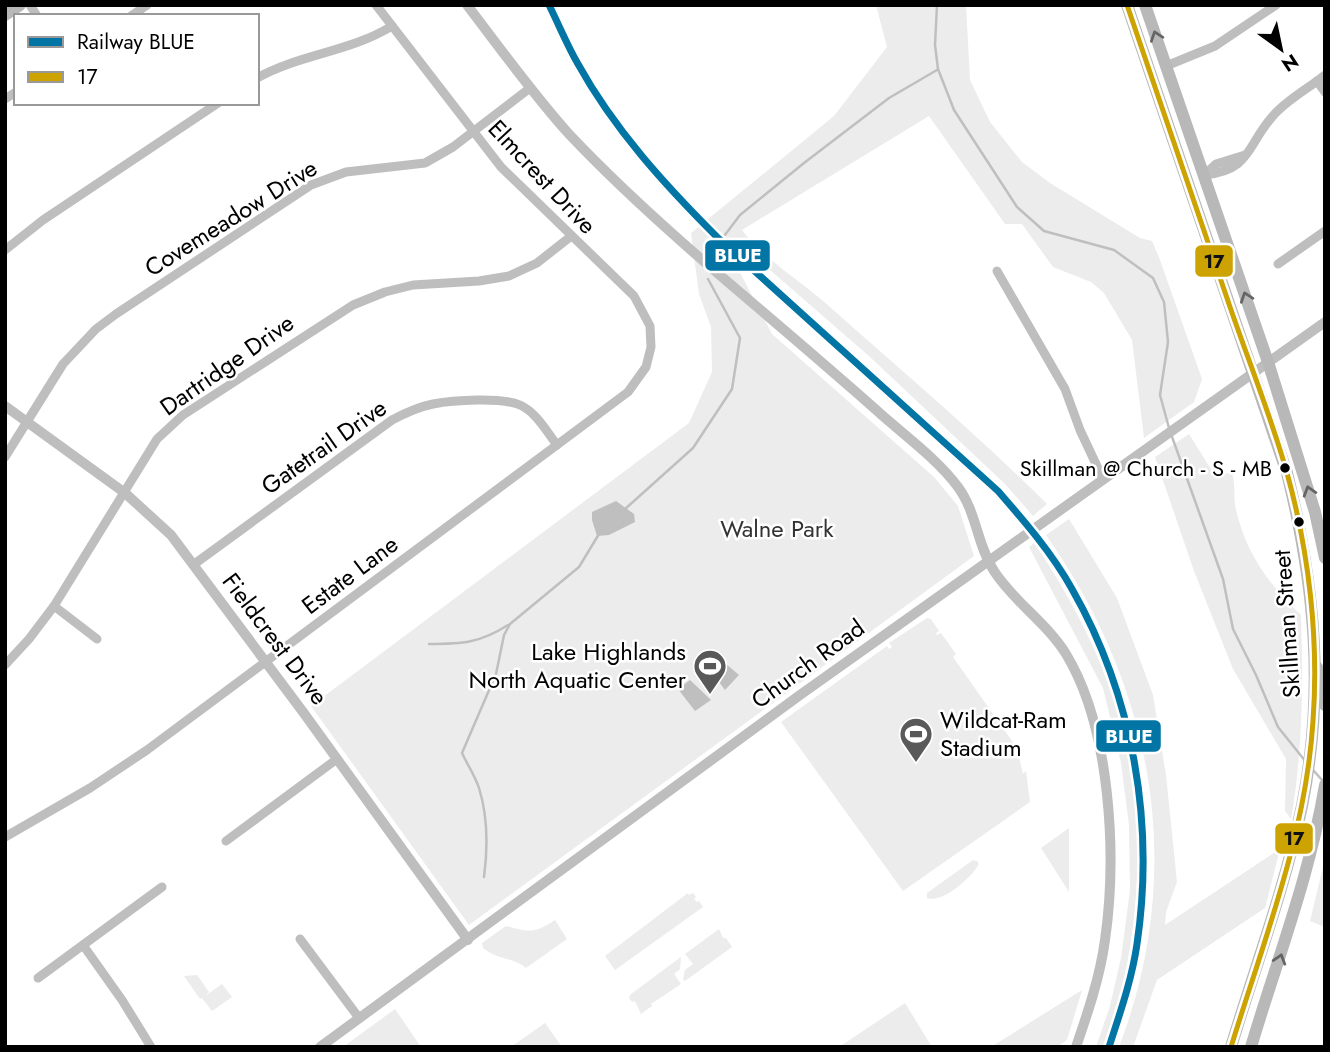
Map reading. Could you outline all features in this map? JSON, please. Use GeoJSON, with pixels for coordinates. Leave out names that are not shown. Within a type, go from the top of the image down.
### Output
{"type":"FeatureCollection","features":[{"type":"Feature","properties":{"kind":"main road"},"geometry":{"type":"LineString","coordinates":[[5,15],[20,5]]}},
{"type":"Feature","properties":{"kind":"main road","name":"Skillman Street"},"geometry":{"type":"LineString","coordinates":[[1127,5],[1279,449],[1300,524],[1309,580],[1316,666],[1310,759],[1300,816],[1283,882],[1231,1047]]}},
{"type":"Feature","properties":{"kind":"main road","name":"Skillman Street"},"geometry":{"type":"LineString","coordinates":[[1145,5],[1268,362],[1311,498],[1325,558]]}},
{"type":"Feature","properties":{"kind":"main road"},"geometry":{"type":"LineString","coordinates":[[1188,182],[1204,175]]}},
{"type":"Feature","properties":{"kind":"main road"},"geometry":{"type":"LineString","coordinates":[[1316,666],[1324,677],[1325,705]]}},
{"type":"Feature","properties":{"kind":"main road"},"geometry":{"type":"LineString","coordinates":[[1251,1047],[1310,854],[1325,785]]}},
{"type":"Feature","properties":{"kind":"main road"},"geometry":{"type":"LineString","coordinates":[[1254,975],[1272,981]]}},
{"type":"Feature","properties":{"kind":"street","name":"Elmcrest Drive"},"geometry":{"type":"LineString","coordinates":[[376,5],[501,167],[570,237],[634,296],[650,326],[651,346],[646,367],[639,378]]}},
{"type":"Feature","properties":{"kind":"street"},"geometry":{"type":"LineString","coordinates":[[467,5],[530,88],[580,146],[646,211],[939,465],[970,506],[988,561],[1012,596],[1066,653],[1089,707],[1103,764],[1108,806],[1109,910],[1097,981],[1076,1047]]}},
{"type":"Feature","properties":{"kind":"street"},"geometry":{"type":"LineString","coordinates":[[1166,66],[1215,46],[1276,5]]}},
{"type":"Feature","properties":{"kind":"street"},"geometry":{"type":"LineString","coordinates":[[259,77],[363,41],[392,26]]}},
{"type":"Feature","properties":{"kind":"street"},"geometry":{"type":"LineString","coordinates":[[1204,175],[1216,164],[1245,155],[1254,146],[1272,117],[1321,78],[1325,92]]}},
{"type":"Feature","properties":{"kind":"street","name":"Covemeadow Drive"},"geometry":{"type":"LineString","coordinates":[[5,457],[63,364],[96,329],[116,314],[311,185],[346,172],[425,163],[440,155],[530,88]]}},
{"type":"Feature","properties":{"kind":"street"},"geometry":{"type":"LineString","coordinates":[[5,250],[43,220],[215,105]]}},
{"type":"Feature","properties":{"kind":"street"},"geometry":{"type":"LineString","coordinates":[[1278,264],[1325,231]]}},
{"type":"Feature","properties":{"kind":"street","name":"Dartridge Drive"},"geometry":{"type":"LineString","coordinates":[[5,664],[29,639],[54,606],[157,439],[183,415],[354,304],[413,285],[479,281],[509,276],[537,263],[570,237]]}},
{"type":"Feature","properties":{"kind":"street"},"geometry":{"type":"LineString","coordinates":[[997,271],[1066,389],[1080,430],[1103,479]]}},
{"type":"Feature","properties":{"kind":"street","name":"Church Road"},"geometry":{"type":"LineString","coordinates":[[320,1047],[800,695],[1325,321]]}},
{"type":"Feature","properties":{"kind":"street","name":"Estate Lane"},"geometry":{"type":"LineString","coordinates":[[5,837],[113,774],[628,392],[639,378]]}},
{"type":"Feature","properties":{"kind":"street","name":"Gatetrail Drive"},"geometry":{"type":"LineString","coordinates":[[193,565],[391,419],[414,409],[435,404],[476,401],[520,405],[533,414],[557,445]]}},
{"type":"Feature","properties":{"kind":"street","name":"Fieldcrest Drive"},"geometry":{"type":"LineString","coordinates":[[5,406],[125,493],[162,525],[266,661],[468,940]]}},
{"type":"Feature","properties":{"kind":"street"},"geometry":{"type":"LineString","coordinates":[[54,606],[96,639]]}},
{"type":"Feature","properties":{"kind":"street"},"geometry":{"type":"LineString","coordinates":[[226,841],[337,760]]}},
{"type":"Feature","properties":{"kind":"street"},"geometry":{"type":"LineString","coordinates":[[38,978],[162,887]]}},
{"type":"Feature","properties":{"kind":"street"},"geometry":{"type":"LineString","coordinates":[[300,939],[359,1018]]}},
{"type":"Feature","properties":{"kind":"street"},"geometry":{"type":"LineString","coordinates":[[83,945],[151,1047]]}},
{"type":"Feature","properties":{"kind":"green space","name":"Walne Park"},"geometry":{"type":"Polygon","coordinates":[[[876,5],[966,5],[970,80],[990,122],[1022,162],[1050,183],[1140,238],[1152,241],[1202,379],[1194,402],[1144,438],[1132,340],[1104,293],[1091,282],[1053,267],[1022,224],[1005,224],[929,116],[742,230],[773,261],[830,307],[967,428],[1047,504],[1033,516],[1005,484],[870,357],[739,243],[734,261],[772,334],[934,477],[958,506],[974,556],[469,925],[311,706],[689,423],[712,372],[711,327],[699,294],[691,233],[834,116],[887,47],[876,5]]]}},
{"type":"Feature","properties":{"kind":"green space"},"geometry":{"type":"Polygon","coordinates":[[[1189,434],[1214,474],[1232,473],[1236,510],[1246,540],[1269,580],[1301,615],[1301,717],[1291,819],[1285,811],[1286,759],[1233,669],[1194,571],[1155,457],[1189,434]]]}},
{"type":"Feature","properties":{"kind":"green space"},"geometry":{"type":"Polygon","coordinates":[[[1069,519],[1117,598],[1153,695],[1166,775],[1177,882],[1166,912],[1165,925],[1280,849],[1265,908],[1157,980],[1133,1047],[1119,1047],[1140,980],[1151,914],[1154,847],[1148,782],[1134,718],[1113,655],[1083,594],[1046,535],[1069,519]]]}},
{"type":"Feature","properties":{"kind":"green space"},"geometry":{"type":"Polygon","coordinates":[[[1034,543],[1085,629],[1104,672],[1119,716],[1136,808],[1138,857],[1131,943],[1115,1013],[1103,1047],[1096,1047],[1110,1006],[1121,958],[1130,890],[1129,825],[1121,763],[1103,688],[1029,547],[1034,543]]]}},
{"type":"Feature","properties":{"kind":"green space","name":"Wildcat-Ram Stadium"},"geometry":{"type":"Polygon","coordinates":[[[927,618],[931,619],[939,631],[937,635],[941,633],[956,654],[953,657],[1017,748],[1023,774],[1026,771],[1030,802],[903,891],[781,722],[887,646],[889,649],[892,647],[889,643],[927,618]]]}},
{"type":"Feature","properties":{"kind":"green space"},"geometry":{"type":"Polygon","coordinates":[[[1069,828],[1069,892],[1041,848],[1069,828]]]}},
{"type":"Feature","properties":{"kind":"green space"},"geometry":{"type":"Polygon","coordinates":[[[1325,859],[1325,927],[1310,921],[1325,859]]]}},
{"type":"Feature","properties":{"kind":"green space"},"geometry":{"type":"Polygon","coordinates":[[[973,860],[979,864],[963,882],[940,897],[927,898],[927,893],[973,860]]]}},
{"type":"Feature","properties":{"kind":"green space"},"geometry":{"type":"Polygon","coordinates":[[[688,893],[693,893],[696,897],[694,899],[703,907],[615,970],[605,956],[688,893]]]}},
{"type":"Feature","properties":{"kind":"green space"},"geometry":{"type":"Polygon","coordinates":[[[555,920],[567,939],[526,968],[483,948],[482,943],[506,926],[531,930],[542,928],[555,920]]]}},
{"type":"Feature","properties":{"kind":"green space"},"geometry":{"type":"Polygon","coordinates":[[[719,929],[732,947],[685,981],[685,970],[693,964],[685,954],[719,929]]]}},
{"type":"Feature","properties":{"kind":"green space"},"geometry":{"type":"Polygon","coordinates":[[[681,957],[680,969],[674,974],[681,984],[641,1014],[635,1001],[632,1002],[629,998],[631,994],[681,957]]]}},
{"type":"Feature","properties":{"kind":"green space"},"geometry":{"type":"Polygon","coordinates":[[[197,975],[209,992],[205,996],[222,984],[232,997],[212,1011],[184,976],[197,975]]]}},
{"type":"Feature","properties":{"kind":"green space"},"geometry":{"type":"Polygon","coordinates":[[[1082,990],[1067,1040],[1057,1047],[991,1047],[1082,990]]]}},
{"type":"Feature","properties":{"kind":"green space"},"geometry":{"type":"Polygon","coordinates":[[[905,1003],[932,1047],[839,1047],[905,1003]]]}},
{"type":"Feature","properties":{"kind":"green space"},"geometry":{"type":"Polygon","coordinates":[[[395,1009],[421,1047],[343,1047],[395,1009]]]}},
{"type":"Feature","properties":{"kind":"green space"},"geometry":{"type":"Polygon","coordinates":[[[545,1023],[562,1047],[511,1047],[545,1023]]]}},
{"type":"Feature","properties":{"kind":"shaded area"},"geometry":{"type":"Polygon","coordinates":[[[616,501],[634,514],[635,522],[609,535],[597,536],[592,512],[616,501]]]}},
{"type":"Feature","properties":{"kind":"shaded area"},"geometry":{"type":"Polygon","coordinates":[[[725,663],[739,675],[725,690],[713,674],[725,663]]]}},
{"type":"Feature","properties":{"kind":"shaded area"},"geometry":{"type":"Polygon","coordinates":[[[690,680],[711,700],[695,711],[678,689],[690,680]]]}},
{"type":"Feature","properties":{"kind":"waterway"},"geometry":{"type":"LineString","coordinates":[[937,5],[935,45],[938,69],[954,110],[1017,207],[1044,231],[1114,250],[1153,278],[1164,302],[1168,342],[1160,395],[1169,428]]}},
{"type":"Feature","properties":{"kind":"waterway"},"geometry":{"type":"LineString","coordinates":[[706,260],[740,215],[889,98],[937,70]]}},
{"type":"Feature","properties":{"kind":"waterway"},"geometry":{"type":"LineString","coordinates":[[624,510],[693,448],[732,389],[740,338],[708,279]]}},
{"type":"Feature","properties":{"kind":"waterway"},"geometry":{"type":"LineString","coordinates":[[1171,434],[1223,579],[1233,629],[1278,727],[1306,762]]}},
{"type":"Feature","properties":{"kind":"waterway"},"geometry":{"type":"LineString","coordinates":[[484,877],[486,821],[477,784],[462,753],[496,674],[504,635],[510,624],[579,567],[599,534]]}},
{"type":"Feature","properties":{"kind":"waterway"},"geometry":{"type":"LineString","coordinates":[[429,644],[470,641],[488,636],[508,625]]}},
{"type":"Feature","properties":{"kind":"waterway"},"geometry":{"type":"LineString","coordinates":[[1313,770],[1322,780]]}},
{"type":"Feature","properties":{"kind":"rail line","name":"BLUE"},"geometry":{"type":"LineString","coordinates":[[549,5],[592,88],[659,176],[717,237],[998,491],[1047,550],[1072,589],[1093,630],[1124,716],[1140,806],[1143,852],[1137,944],[1129,983],[1109,1047]]}},
{"type":"Feature","properties":{"kind":"transit line","name":"17"},"geometry":{"type":"LineString","coordinates":[[1127,5],[1281,452],[1295,503],[1310,596],[1315,690],[1309,763],[1302,805],[1270,927],[1231,1047]]}},
{"type":"Feature","properties":{"kind":"place","name":"Skillman @ Church - S - MB"},"geometry":{"type":"Point","coordinates":[1285,468]}},
{"type":"Feature","properties":{"kind":"place","name":"Lake Highlands North Aquatic Center"},"geometry":{"type":"Point","coordinates":[710,696]}},
{"type":"Feature","properties":{"kind":"place","name":"Wildcat-Ram Stadium"},"geometry":{"type":"Point","coordinates":[916,764]}}]}
